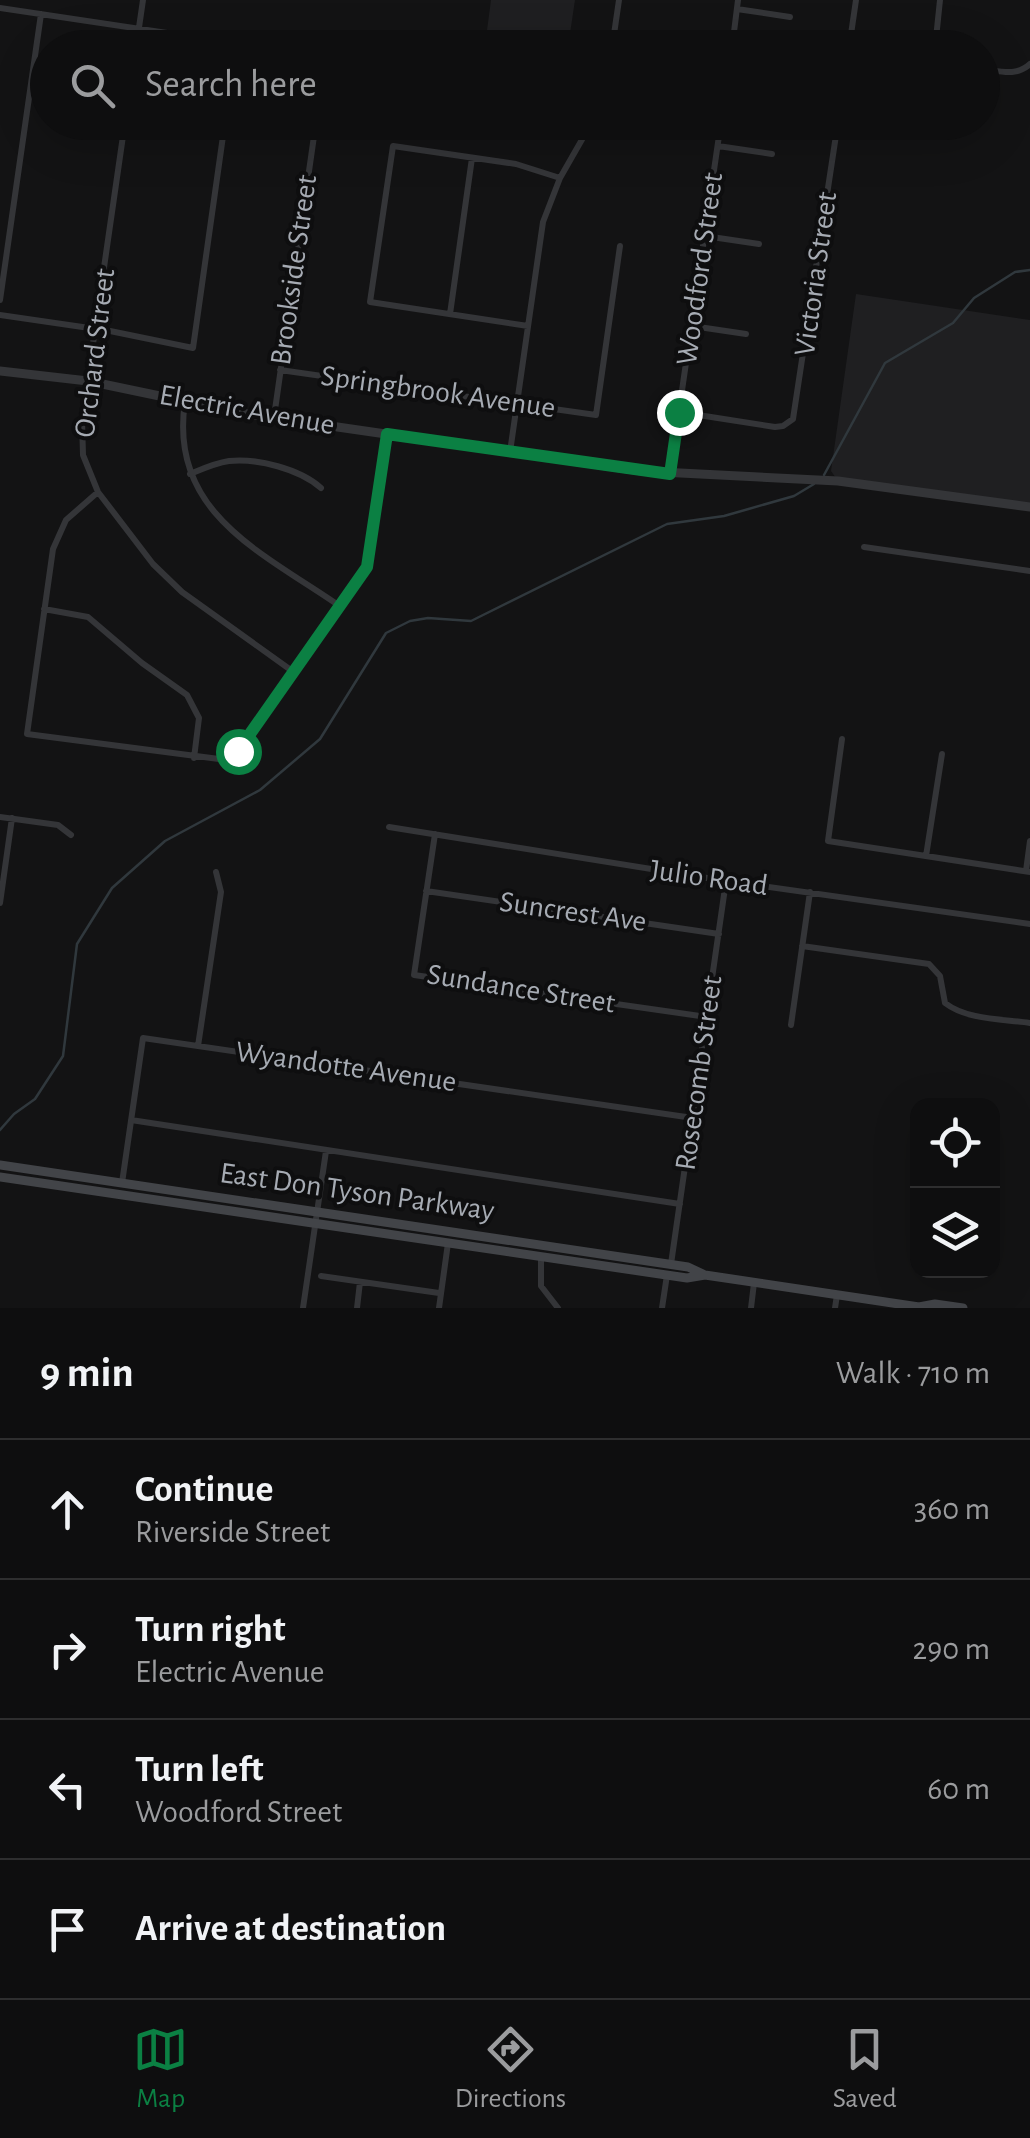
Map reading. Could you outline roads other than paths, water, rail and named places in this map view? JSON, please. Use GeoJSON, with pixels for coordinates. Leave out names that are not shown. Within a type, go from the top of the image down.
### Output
{"type":"FeatureCollection","features":[{"type":"Feature","properties":{"kind":"main road","name":"East Don Tyson Parkway"},"geometry":{"type":"LineString","coordinates":[[0,1165],[122,1182],[448,1242],[671,1264],[705,1275],[919,1308],[935,1304],[963,1308]]}},
{"type":"Feature","properties":{"kind":"main road","name":"East Don Tyson Parkway"},"geometry":{"type":"LineString","coordinates":[[0,1176],[316,1216],[541,1250],[687,1278],[705,1275]]}},
{"type":"Feature","properties":{"kind":"street"},"geometry":{"type":"LineString","coordinates":[[138,29],[143,0]]}},
{"type":"Feature","properties":{"kind":"street"},"geometry":{"type":"LineString","coordinates":[[615,30],[619,0]]}},
{"type":"Feature","properties":{"kind":"street"},"geometry":{"type":"LineString","coordinates":[[852,30],[856,0]]}},
{"type":"Feature","properties":{"kind":"street"},"geometry":{"type":"LineString","coordinates":[[937,30],[940,0]]}},
{"type":"Feature","properties":{"kind":"street"},"geometry":{"type":"LineString","coordinates":[[735,30],[738,5],[790,17]]}},
{"type":"Feature","properties":{"kind":"street"},"geometry":{"type":"LineString","coordinates":[[0,8],[144,30]]}},
{"type":"Feature","properties":{"kind":"street"},"geometry":{"type":"LineString","coordinates":[[39,30],[41,14]]}},
{"type":"Feature","properties":{"kind":"street"},"geometry":{"type":"LineString","coordinates":[[1000,72],[1019,72],[1030,64]]}},
{"type":"Feature","properties":{"kind":"street"},"geometry":{"type":"LineString","coordinates":[[0,300],[30,91]]}},
{"type":"Feature","properties":{"kind":"street","name":"Orchard Street"},"geometry":{"type":"LineString","coordinates":[[122,140],[82,436],[89,474],[98,492],[167,579],[295,673]]}},
{"type":"Feature","properties":{"kind":"street"},"geometry":{"type":"LineString","coordinates":[[0,315],[193,348],[222,140]]}},
{"type":"Feature","properties":{"kind":"street","name":"Brookside Street"},"geometry":{"type":"LineString","coordinates":[[274,418],[313,140]]}},
{"type":"Feature","properties":{"kind":"street"},"geometry":{"type":"LineString","coordinates":[[510,452],[543,222],[560,178],[582,140]]}},
{"type":"Feature","properties":{"kind":"street","name":"Woodford Street"},"geometry":{"type":"LineString","coordinates":[[670,474],[719,140]]}},
{"type":"Feature","properties":{"kind":"street","name":"Victoria Street"},"geometry":{"type":"LineString","coordinates":[[679,412],[776,427],[789,423],[795,413],[835,140]]}},
{"type":"Feature","properties":{"kind":"street"},"geometry":{"type":"LineString","coordinates":[[528,326],[370,302],[393,146],[516,164],[560,178]]}},
{"type":"Feature","properties":{"kind":"street"},"geometry":{"type":"LineString","coordinates":[[718,146],[772,154]]}},
{"type":"Feature","properties":{"kind":"street"},"geometry":{"type":"LineString","coordinates":[[450,314],[472,158]]}},
{"type":"Feature","properties":{"kind":"street"},"geometry":{"type":"LineString","coordinates":[[704,236],[758,244]]}},
{"type":"Feature","properties":{"kind":"street","name":"Springbrook Avenue"},"geometry":{"type":"LineString","coordinates":[[280,370],[596,415],[620,246]]}},
{"type":"Feature","properties":{"kind":"street"},"geometry":{"type":"LineString","coordinates":[[692,326],[746,334]]}},
{"type":"Feature","properties":{"kind":"street","name":"Electric Avenue"},"geometry":{"type":"LineString","coordinates":[[0,371],[88,381],[274,418],[670,474],[838,481],[1030,508]]}},
{"type":"Feature","properties":{"kind":"street"},"geometry":{"type":"LineString","coordinates":[[186,400],[182,438],[197,489],[226,524],[341,607]]}},
{"type":"Feature","properties":{"kind":"street"},"geometry":{"type":"LineString","coordinates":[[98,492],[77,507],[57,535],[27,734],[220,759],[244,746],[367,567],[387,434]]}},
{"type":"Feature","properties":{"kind":"street"},"geometry":{"type":"LineString","coordinates":[[190,474],[213,464],[244,461],[305,476],[321,488]]}},
{"type":"Feature","properties":{"kind":"street"},"geometry":{"type":"LineString","coordinates":[[864,547],[1030,571]]}},
{"type":"Feature","properties":{"kind":"street"},"geometry":{"type":"LineString","coordinates":[[44,610],[88,616],[142,663],[188,695],[199,718],[194,758]]}},
{"type":"Feature","properties":{"kind":"street"},"geometry":{"type":"LineString","coordinates":[[842,738],[828,841],[1028,871],[1030,841]]}},
{"type":"Feature","properties":{"kind":"street"},"geometry":{"type":"LineString","coordinates":[[926,856],[942,754]]}},
{"type":"Feature","properties":{"kind":"street"},"geometry":{"type":"LineString","coordinates":[[0,816],[58,825],[71,835]]}},
{"type":"Feature","properties":{"kind":"street"},"geometry":{"type":"LineString","coordinates":[[0,903],[12,818]]}},
{"type":"Feature","properties":{"kind":"street","name":"Julio Road"},"geometry":{"type":"LineString","coordinates":[[390,827],[726,881],[1030,924]]}},
{"type":"Feature","properties":{"kind":"street","name":"Sundance Street"},"geometry":{"type":"LineString","coordinates":[[434,834],[414,975],[707,1017]]}},
{"type":"Feature","properties":{"kind":"street"},"geometry":{"type":"LineString","coordinates":[[198,1046],[221,892],[216,872]]}},
{"type":"Feature","properties":{"kind":"street","name":"Rosecomb Street"},"geometry":{"type":"LineString","coordinates":[[671,1264],[726,881]]}},
{"type":"Feature","properties":{"kind":"street","name":"Suncrest Ave"},"geometry":{"type":"LineString","coordinates":[[426,891],[719,934]]}},
{"type":"Feature","properties":{"kind":"street"},"geometry":{"type":"LineString","coordinates":[[791,1026],[810,892]]}},
{"type":"Feature","properties":{"kind":"street"},"geometry":{"type":"LineString","coordinates":[[802,946],[928,964],[940,976],[945,1003],[951,1008],[964,1014],[1030,1023]]}},
{"type":"Feature","properties":{"kind":"street","name":"Wyandotte Avenue"},"geometry":{"type":"LineString","coordinates":[[122,1182],[144,1038],[693,1118]]}},
{"type":"Feature","properties":{"kind":"street"},"geometry":{"type":"LineString","coordinates":[[131,1120],[680,1204]]}},
{"type":"Feature","properties":{"kind":"street"},"geometry":{"type":"LineString","coordinates":[[304,1308],[326,1151]]}},
{"type":"Feature","properties":{"kind":"street"},"geometry":{"type":"LineString","coordinates":[[439,1308],[448,1242]]}},
{"type":"Feature","properties":{"kind":"street"},"geometry":{"type":"LineString","coordinates":[[541,1250],[541,1286],[558,1308]]}},
{"type":"Feature","properties":{"kind":"street"},"geometry":{"type":"LineString","coordinates":[[662,1308],[667,1275]]}},
{"type":"Feature","properties":{"kind":"street"},"geometry":{"type":"LineString","coordinates":[[321,1276],[439,1293]]}},
{"type":"Feature","properties":{"kind":"street"},"geometry":{"type":"LineString","coordinates":[[357,1308],[360,1282]]}},
{"type":"Feature","properties":{"kind":"street"},"geometry":{"type":"LineString","coordinates":[[751,1308],[754,1283]]}},
{"type":"Feature","properties":{"kind":"street"},"geometry":{"type":"LineString","coordinates":[[836,1308],[837,1295]]}},
{"type":"Feature","properties":{"kind":"waterway"},"geometry":{"type":"LineString","coordinates":[[824,475],[885,363],[953,323],[974,298],[1015,272],[1030,270]]}},
{"type":"Feature","properties":{"kind":"waterway"},"geometry":{"type":"LineString","coordinates":[[0,1130],[35,1099],[63,1056],[77,944],[112,888],[165,841],[260,790],[320,739],[386,633],[410,621],[428,618],[471,621],[667,524],[724,516],[794,496],[814,484]]}}]}
